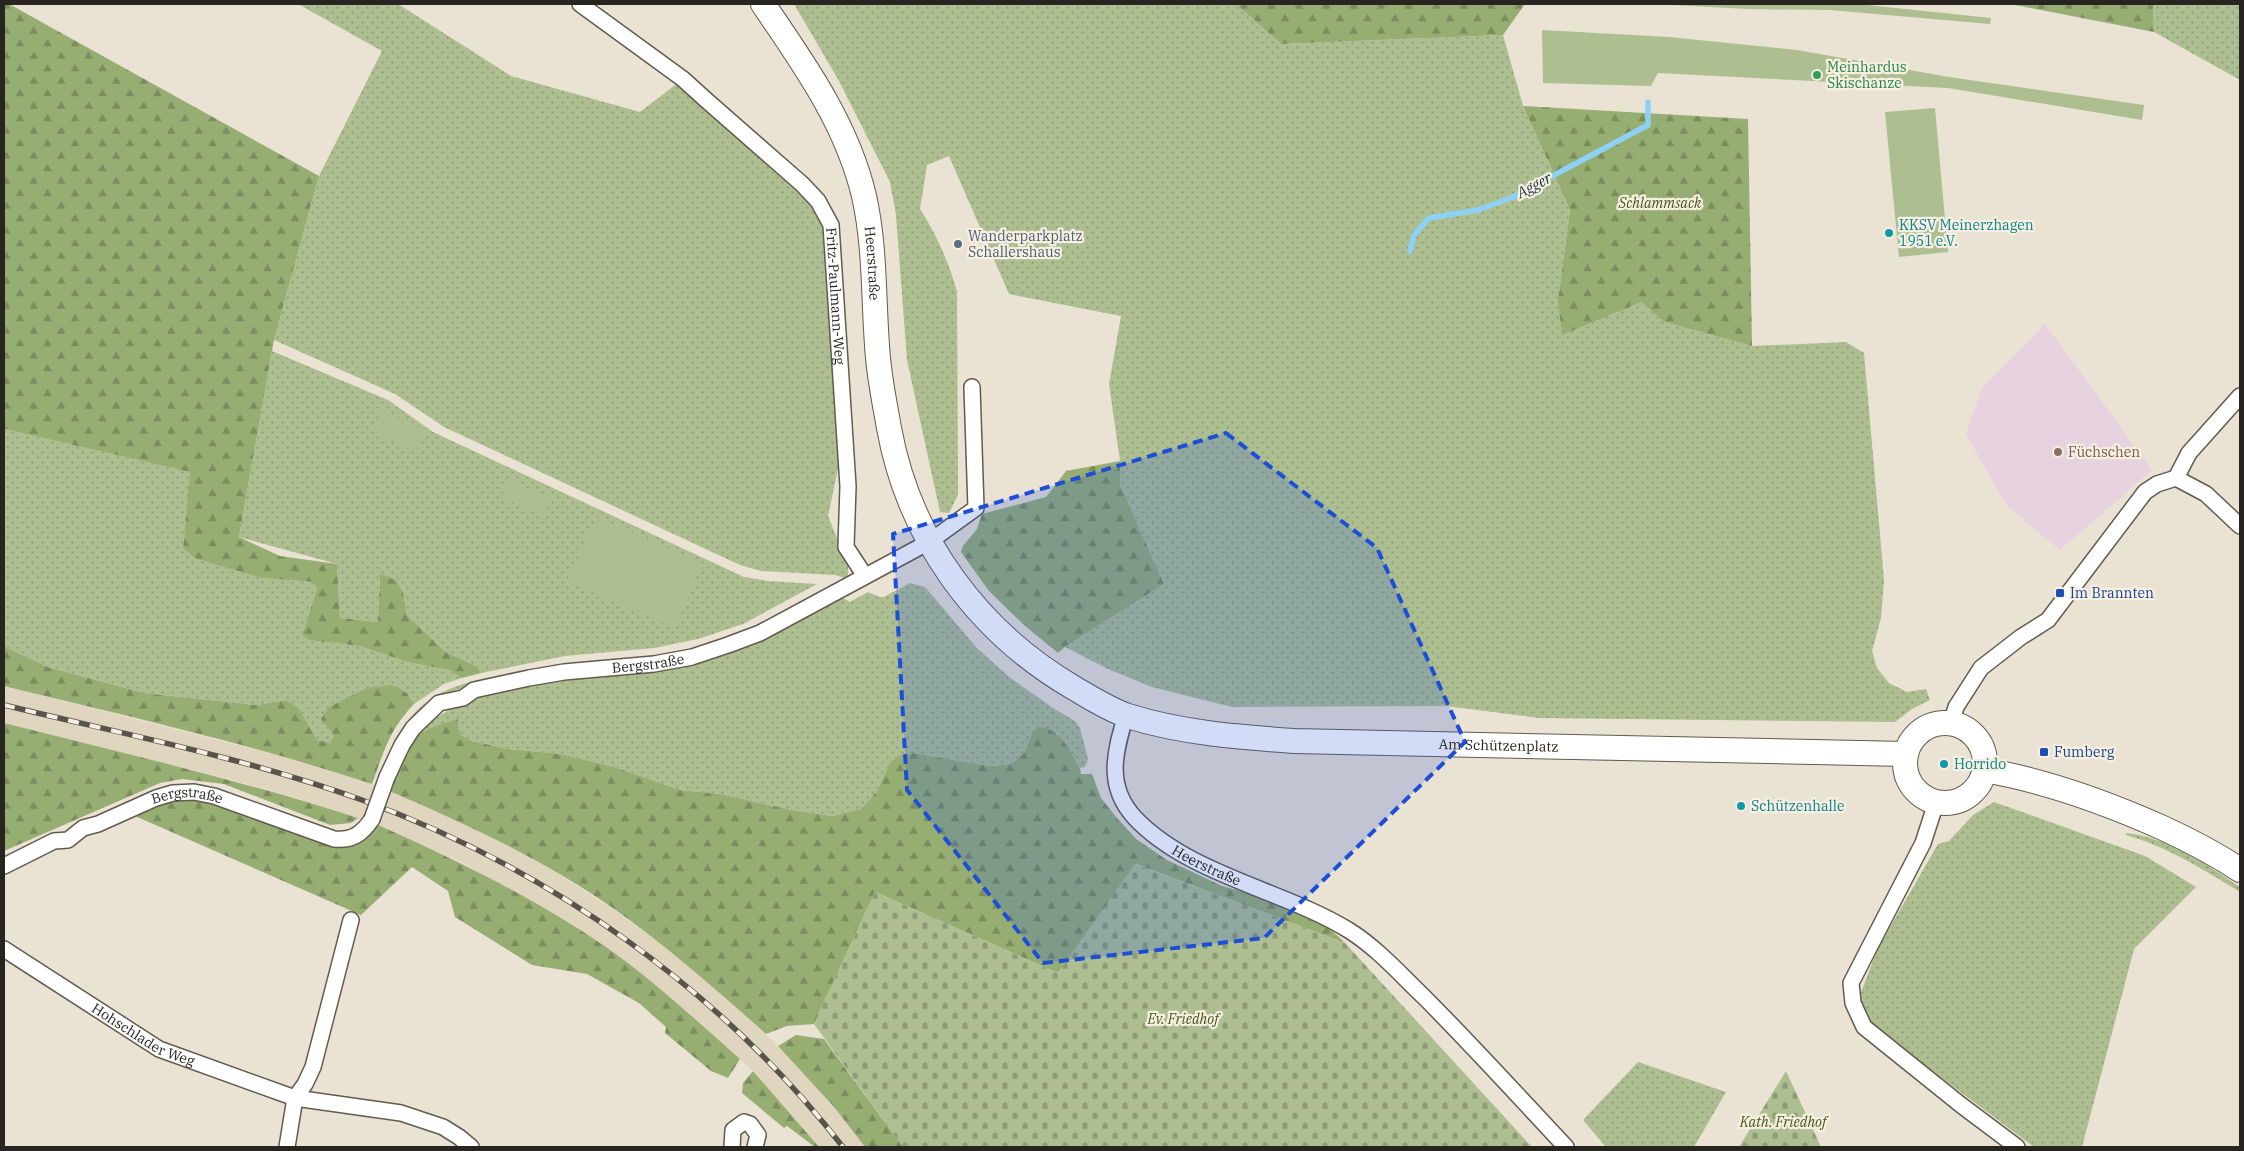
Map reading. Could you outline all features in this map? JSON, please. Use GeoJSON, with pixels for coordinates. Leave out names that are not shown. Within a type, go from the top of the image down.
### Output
{"type":"FeatureCollection","features":[{"type":"Feature","properties":{"kind":"main road","name":"Heerstraße"},"geometry":{"type":"LineString","coordinates":[[763,4],[814,80],[841,130],[864,195],[872,248],[878,359],[889,428],[902,481],[929,542],[962,592],[978,612],[1010,644],[1050,674],[1126,715]]}},
{"type":"Feature","properties":{"kind":"main road","name":"Am Schützenplatz"},"geometry":{"type":"LineString","coordinates":[[1126,715],[1224,736],[1294,741],[1906,754]]}},
{"type":"Feature","properties":{"kind":"main road"},"geometry":{"type":"LineString","coordinates":[[1951,724],[1963,728],[1973,735],[1980,745],[1984,757],[1984,770],[1980,782],[1967,796],[1949,804],[1936,803],[1924,798],[1914,790],[1904,766],[1906,754],[1910,743],[1918,734],[1933,725],[1951,724]]}},
{"type":"Feature","properties":{"kind":"main road"},"geometry":{"type":"LineString","coordinates":[[1984,770],[2034,780],[2128,812],[2187,840],[2240,870]]}},
{"type":"Feature","properties":{"kind":"street","name":"Fritz-Paulmann-Weg"},"geometry":{"type":"LineString","coordinates":[[580,4],[698,92],[802,184],[818,202],[831,224],[848,486],[846,547],[865,576]]}},
{"type":"Feature","properties":{"kind":"street"},"geometry":{"type":"LineString","coordinates":[[929,542],[976,508],[972,386]]}},
{"type":"Feature","properties":{"kind":"street"},"geometry":{"type":"LineString","coordinates":[[1951,724],[1956,707],[1981,668],[2021,637],[2048,620],[2146,492],[2157,484],[2176,478],[2189,453],[2240,396]]}},
{"type":"Feature","properties":{"kind":"street"},"geometry":{"type":"LineString","coordinates":[[2176,478],[2206,494],[2240,526]]}},
{"type":"Feature","properties":{"kind":"street","name":"Bergstraße"},"geometry":{"type":"LineString","coordinates":[[4,866],[54,841],[68,840],[83,828],[98,824],[156,798],[173,793],[194,792],[214,796],[334,839],[342,840],[358,835],[372,819],[387,777],[402,745],[413,728],[439,703],[463,698],[477,689],[564,672],[654,664],[692,656],[760,633],[929,542]]}},
{"type":"Feature","properties":{"kind":"street","name":"Heerstraße"},"geometry":{"type":"LineString","coordinates":[[1126,715],[1115,751],[1114,771],[1118,791],[1134,817],[1184,856],[1319,914],[1352,932],[1382,955],[1454,1027],[1566,1147]]}},
{"type":"Feature","properties":{"kind":"street"},"geometry":{"type":"LineString","coordinates":[[1936,803],[1926,837],[1851,983],[1852,1003],[1864,1027],[1961,1105],[2017,1147]]}},
{"type":"Feature","properties":{"kind":"street"},"geometry":{"type":"LineString","coordinates":[[287,1147],[295,1098],[305,1084],[313,1067],[351,920]]}},
{"type":"Feature","properties":{"kind":"street","name":"Hohschlader Weg"},"geometry":{"type":"LineString","coordinates":[[4,950],[159,1049],[295,1098],[401,1113],[443,1127],[471,1147]]}},
{"type":"Feature","properties":{"kind":"street"},"geometry":{"type":"LineString","coordinates":[[732,1147],[733,1130],[744,1122],[750,1124],[758,1135],[755,1147]]}},
{"type":"Feature","properties":{"kind":"highlighted area"},"geometry":{"type":"Polygon","coordinates":[[[1226,433],[1377,548],[1465,742],[1264,938],[1043,963],[907,790],[893,534],[1226,433]]]}},
{"type":"Feature","properties":{"kind":"shaded area","name":"Füchschen"},"geometry":{"type":"Polygon","coordinates":[[[2045,324],[2152,470],[2060,550],[2006,505],[1966,434],[1982,388],[2045,324]]]}},
{"type":"Feature","properties":{"kind":"shaded area"},"geometry":{"type":"Polygon","coordinates":[[[4,686],[301,761],[372,784],[464,823],[544,865],[616,911],[698,972],[778,1046],[835,1108],[865,1147],[819,1147],[753,1071],[676,1002],[606,948],[463,863],[378,825],[287,795],[4,723],[4,686]]]}},
{"type":"Feature","properties":{"kind":"green space"},"geometry":{"type":"Polygon","coordinates":[[[4,4],[9,4],[319,176],[274,340],[239,537],[280,556],[337,564],[340,618],[378,622],[380,574],[396,580],[403,592],[407,615],[446,652],[478,667],[481,673],[462,678],[449,670],[407,662],[359,646],[308,640],[302,635],[317,589],[313,582],[262,578],[195,558],[183,548],[190,472],[4,429],[4,4]]]}},
{"type":"Feature","properties":{"kind":"green space"},"geometry":{"type":"Polygon","coordinates":[[[298,4],[398,4],[511,76],[640,112],[683,79],[802,184],[831,225],[845,435],[828,516],[848,565],[848,576],[845,578],[835,575],[761,571],[740,565],[444,427],[395,394],[274,340],[319,176],[382,51],[298,4]]]}},
{"type":"Feature","properties":{"kind":"green space"},"geometry":{"type":"Polygon","coordinates":[[[794,4],[1236,4],[1281,44],[1503,35],[1523,106],[1570,210],[1558,300],[1641,302],[1664,322],[1752,346],[1846,342],[1864,353],[1884,580],[1881,618],[1872,651],[1877,668],[1889,683],[1907,692],[1926,689],[1930,700],[1912,709],[1895,722],[1539,718],[1446,706],[1232,707],[1152,687],[1108,669],[1065,647],[1164,584],[1120,484],[1120,461],[1109,384],[1121,316],[1009,294],[949,156],[927,165],[920,209],[942,248],[957,291],[958,495],[949,513],[940,512],[907,360],[896,215],[890,182],[839,81],[794,4]]]}},
{"type":"Feature","properties":{"kind":"green space"},"geometry":{"type":"Polygon","coordinates":[[[1236,4],[1525,4],[1503,35],[1281,44],[1236,4]]]}},
{"type":"Feature","properties":{"kind":"green space"},"geometry":{"type":"Polygon","coordinates":[[[1652,4],[1858,4],[1991,18],[1990,24],[1830,10],[1748,9],[1652,4]]]}},
{"type":"Feature","properties":{"kind":"green space"},"geometry":{"type":"Polygon","coordinates":[[[2010,4],[2153,4],[2154,32],[2010,4]]]}},
{"type":"Feature","properties":{"kind":"green space"},"geometry":{"type":"Polygon","coordinates":[[[2153,4],[2240,4],[2240,80],[2154,32],[2153,4]]]}},
{"type":"Feature","properties":{"kind":"green space","name":"Meinhardus Skischanze"},"geometry":{"type":"Polygon","coordinates":[[[1542,30],[1669,37],[1797,50],[1949,77],[2144,105],[2142,120],[1948,88],[1658,73],[1651,86],[1543,83],[1542,30]]]}},
{"type":"Feature","properties":{"kind":"green space","name":"Schlammsack"},"geometry":{"type":"Polygon","coordinates":[[[1523,106],[1748,119],[1752,346],[1664,322],[1641,302],[1562,335],[1558,300],[1570,210],[1523,106]]]}},
{"type":"Feature","properties":{"kind":"green space"},"geometry":{"type":"Polygon","coordinates":[[[1935,108],[1948,252],[1899,257],[1885,112],[1935,108]]]}},
{"type":"Feature","properties":{"kind":"green space"},"geometry":{"type":"Polygon","coordinates":[[[272,351],[388,400],[433,432],[744,577],[768,581],[817,584],[743,624],[698,639],[654,648],[565,656],[481,673],[478,667],[446,652],[407,615],[403,592],[396,580],[380,575],[378,622],[340,618],[337,564],[239,537],[272,351]]]}},
{"type":"Feature","properties":{"kind":"green space"},"geometry":{"type":"Polygon","coordinates":[[[382,410],[426,431],[416,452],[372,431],[382,410]]]}},
{"type":"Feature","properties":{"kind":"green space"},"geometry":{"type":"Polygon","coordinates":[[[4,429],[191,472],[183,548],[262,578],[313,582],[317,589],[302,635],[308,640],[359,646],[407,662],[449,670],[462,678],[444,684],[414,704],[407,693],[334,735],[330,744],[317,740],[299,708],[286,700],[257,705],[144,693],[48,667],[4,646],[4,429]]]}},
{"type":"Feature","properties":{"kind":"green space"},"geometry":{"type":"Polygon","coordinates":[[[1120,461],[1120,484],[1164,584],[1058,653],[1025,626],[989,591],[961,552],[963,546],[977,529],[982,514],[1046,497],[1066,471],[1120,461]]]}},
{"type":"Feature","properties":{"kind":"green space"},"geometry":{"type":"Polygon","coordinates":[[[509,480],[551,498],[543,515],[501,497],[509,480]]]}},
{"type":"Feature","properties":{"kind":"green space"},"geometry":{"type":"Polygon","coordinates":[[[596,517],[703,563],[675,628],[568,582],[596,517]]]}},
{"type":"Feature","properties":{"kind":"green space"},"geometry":{"type":"Polygon","coordinates":[[[910,583],[925,587],[977,648],[1009,677],[1075,721],[1080,728],[1088,759],[1085,767],[1080,768],[1057,733],[1032,733],[1024,753],[1011,764],[990,766],[913,753],[889,764],[877,791],[861,809],[832,816],[792,810],[721,794],[680,790],[615,767],[561,754],[508,749],[472,741],[462,737],[458,727],[458,719],[415,738],[426,725],[442,714],[458,705],[483,696],[534,685],[696,663],[738,650],[773,635],[843,598],[850,602],[868,592],[884,597],[910,583]]]}},
{"type":"Feature","properties":{"kind":"green space"},"geometry":{"type":"Polygon","coordinates":[[[4,646],[48,667],[144,693],[257,705],[286,700],[299,708],[317,740],[330,743],[334,735],[321,719],[329,707],[367,688],[392,685],[407,693],[414,704],[393,732],[372,784],[235,743],[4,686],[4,646]]]}},
{"type":"Feature","properties":{"kind":"green space"},"geometry":{"type":"Polygon","coordinates":[[[510,673],[506,677],[462,688],[440,696],[393,747],[414,713],[441,693],[472,681],[510,673]]]}},
{"type":"Feature","properties":{"kind":"green space"},"geometry":{"type":"Polygon","coordinates":[[[458,719],[458,727],[462,736],[472,741],[508,749],[561,754],[615,767],[680,790],[721,794],[792,810],[832,816],[861,809],[877,791],[889,764],[898,756],[913,753],[990,766],[1011,764],[1024,753],[1032,733],[1038,727],[1046,728],[1053,731],[1064,741],[1080,768],[1081,774],[1092,774],[1101,798],[1136,839],[1167,860],[1222,886],[1277,901],[1323,922],[1345,943],[1136,864],[1058,973],[875,892],[814,1024],[787,1026],[766,1034],[675,955],[637,925],[590,893],[506,845],[389,791],[410,743],[419,734],[458,719]]]}},
{"type":"Feature","properties":{"kind":"green space"},"geometry":{"type":"Polygon","coordinates":[[[4,723],[226,779],[358,818],[351,823],[330,825],[224,784],[182,779],[160,783],[4,851],[4,723]]]}},
{"type":"Feature","properties":{"kind":"green space"},"geometry":{"type":"Polygon","coordinates":[[[186,799],[213,801],[337,846],[350,846],[361,842],[378,825],[437,852],[523,896],[606,947],[658,987],[740,1059],[728,1078],[711,1071],[665,1033],[666,1027],[639,1003],[587,974],[532,965],[455,917],[448,891],[412,867],[361,915],[135,816],[162,804],[186,799]]]}},
{"type":"Feature","properties":{"kind":"green space"},"geometry":{"type":"Polygon","coordinates":[[[1994,802],[2145,856],[2196,887],[2134,949],[2082,1147],[2034,1147],[1870,1024],[1860,995],[1878,948],[1938,844],[1949,841],[1973,815],[1994,802]]]}},
{"type":"Feature","properties":{"kind":"green space"},"geometry":{"type":"Polygon","coordinates":[[[2126,833],[2156,840],[2186,853],[2240,887],[2240,892],[2185,860],[2156,846],[2126,835],[2126,833]]]}},
{"type":"Feature","properties":{"kind":"green space","name":"Ev. Friedhof"},"geometry":{"type":"Polygon","coordinates":[[[1135,864],[1345,943],[1532,1147],[903,1147],[814,1024],[875,892],[1058,973],[1135,864]]]}},
{"type":"Feature","properties":{"kind":"green space"},"geometry":{"type":"Polygon","coordinates":[[[796,1035],[824,1039],[903,1147],[865,1147],[835,1108],[778,1046],[796,1035]]]}},
{"type":"Feature","properties":{"kind":"green space"},"geometry":{"type":"Polygon","coordinates":[[[1638,1062],[1726,1092],[1694,1147],[1606,1147],[1583,1120],[1638,1062]]]}},
{"type":"Feature","properties":{"kind":"green space"},"geometry":{"type":"Polygon","coordinates":[[[753,1071],[819,1147],[815,1147],[787,1126],[784,1128],[742,1093],[743,1083],[753,1071]]]}},
{"type":"Feature","properties":{"kind":"green space","name":"Kath. Friedhof"},"geometry":{"type":"Polygon","coordinates":[[[1786,1071],[1821,1147],[1739,1147],[1786,1071]]]}},
{"type":"Feature","properties":{"kind":"waterway","name":"Agger"},"geometry":{"type":"LineString","coordinates":[[1410,251],[1414,235],[1429,218],[1478,210],[1511,198],[1648,125],[1648,102]]}},
{"type":"Feature","properties":{"kind":"railway"},"geometry":{"type":"LineString","coordinates":[[4,705],[229,759],[318,785],[362,800],[431,828],[498,861],[564,898],[626,940],[686,986],[743,1036],[795,1090],[843,1147]]}},
{"type":"Feature","properties":{"kind":"place","name":"Meinhardus Skischanze"},"geometry":{"type":"Point","coordinates":[1817,75]}},
{"type":"Feature","properties":{"kind":"place","name":"KKSV Meinerzhagen 1951 e.V."},"geometry":{"type":"Point","coordinates":[1889,233]}},
{"type":"Feature","properties":{"kind":"place","name":"Wanderparkplatz Schallershaus"},"geometry":{"type":"Point","coordinates":[958,244]}},
{"type":"Feature","properties":{"kind":"place","name":"Füchschen"},"geometry":{"type":"Point","coordinates":[2058,452]}},
{"type":"Feature","properties":{"kind":"place","name":"Im Brannten"},"geometry":{"type":"Point","coordinates":[2060,593]}},
{"type":"Feature","properties":{"kind":"place","name":"Fumberg"},"geometry":{"type":"Point","coordinates":[2044,752]}},
{"type":"Feature","properties":{"kind":"place","name":"Horrido"},"geometry":{"type":"Point","coordinates":[1944,764]}},
{"type":"Feature","properties":{"kind":"place","name":"Schützenhalle"},"geometry":{"type":"Point","coordinates":[1741,806]}}]}
